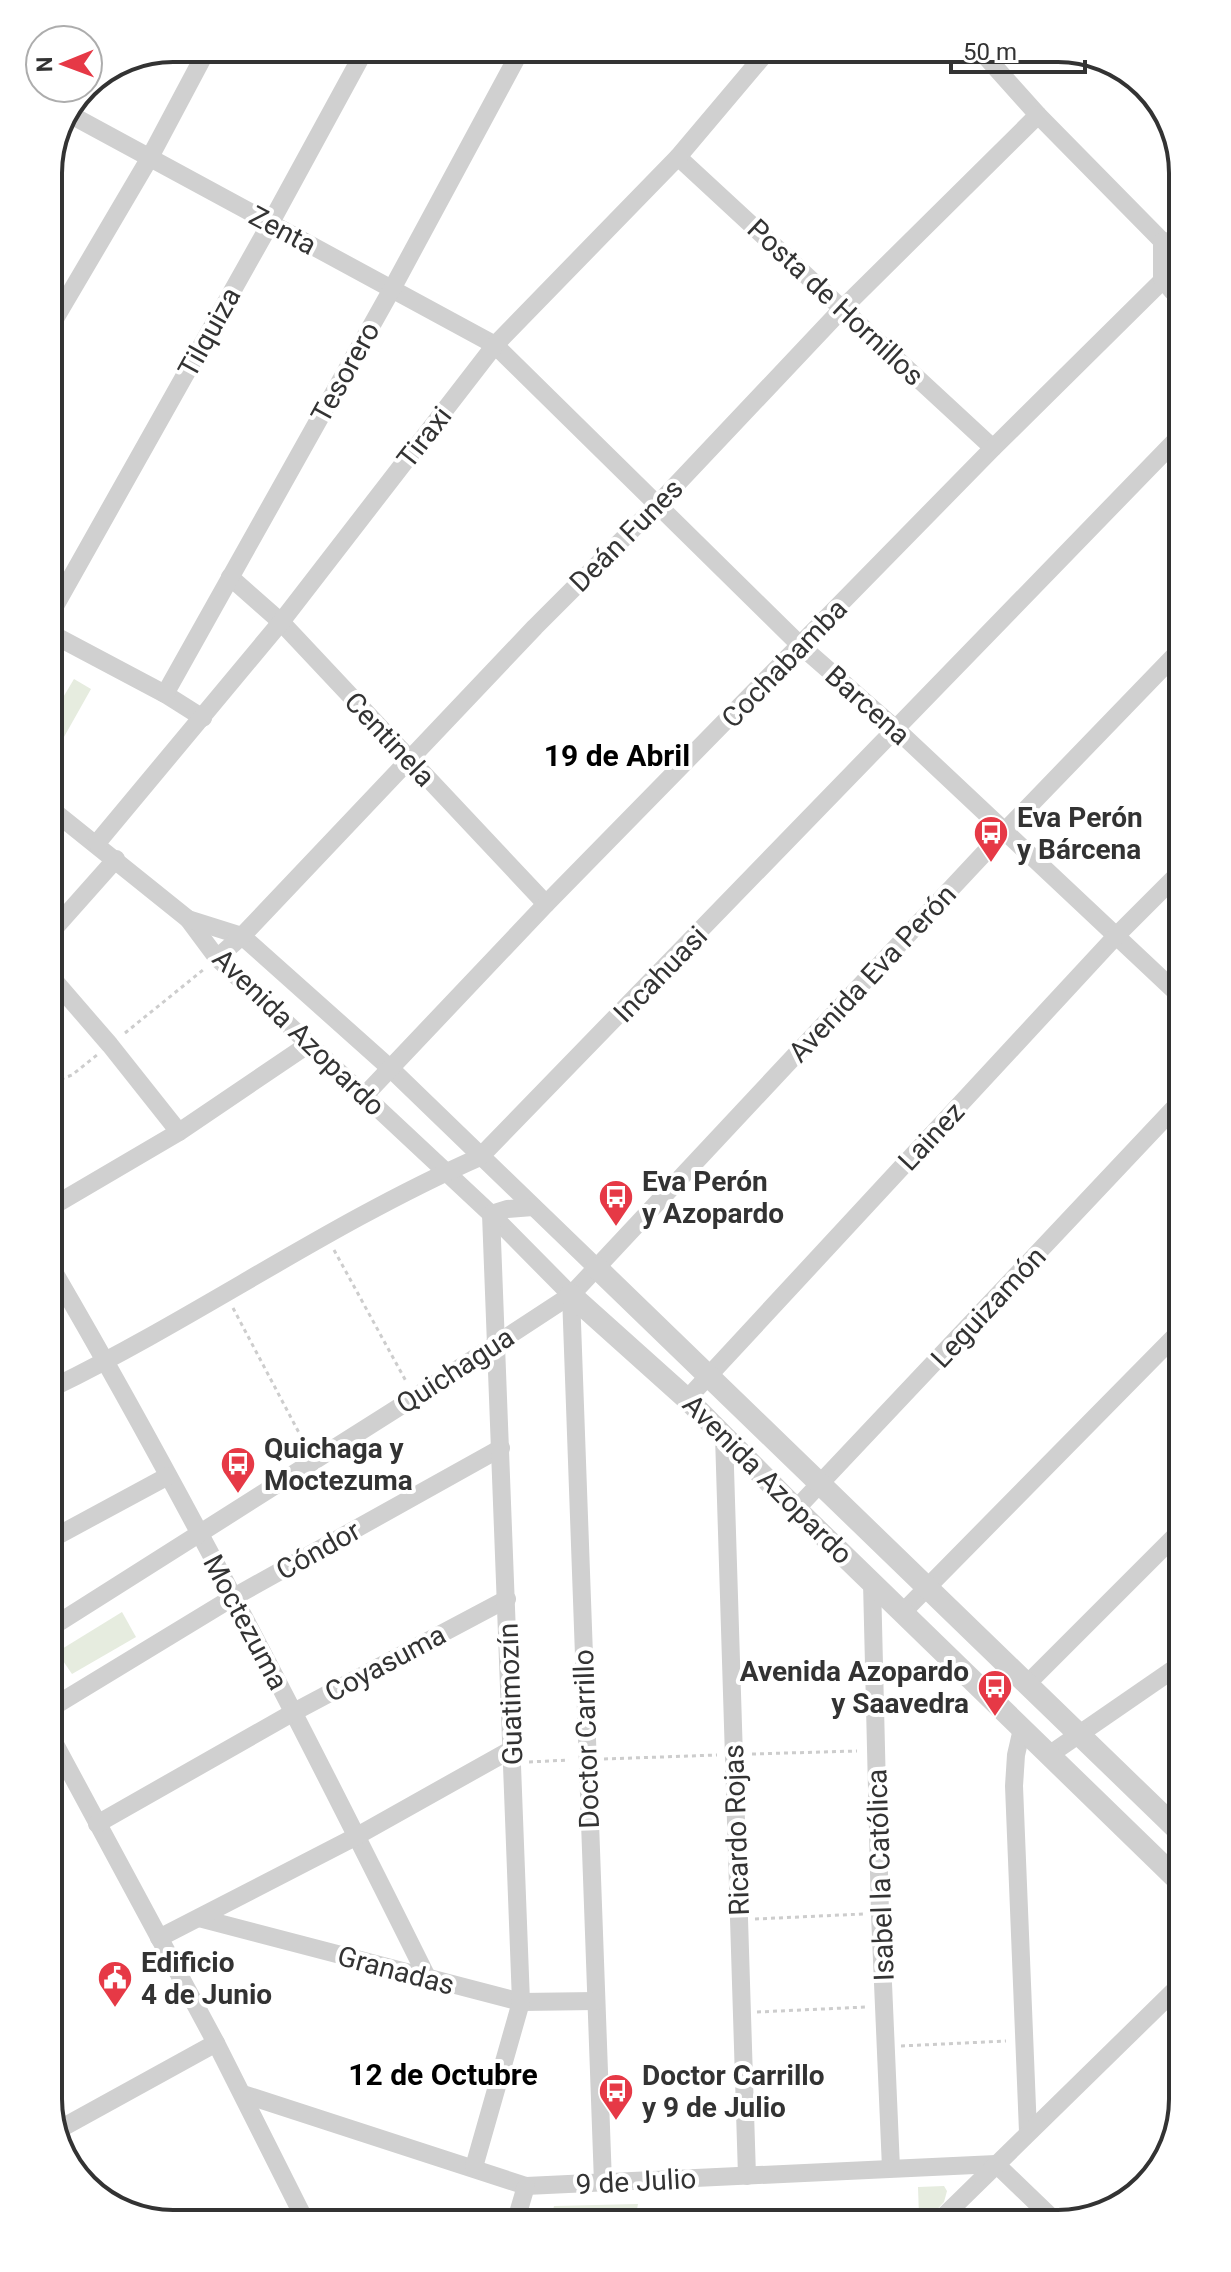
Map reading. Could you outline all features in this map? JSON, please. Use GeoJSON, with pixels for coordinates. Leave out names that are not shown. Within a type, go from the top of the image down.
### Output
{"type":"FeatureCollection","features":[{"type":"Feature","properties":{"kind":"street"},"geometry":{"type":"LineString","coordinates":[[62,307],[149,159],[201,62]]}},
{"type":"Feature","properties":{"kind":"street","name":"Tilquiza"},"geometry":{"type":"LineString","coordinates":[[62,594],[358,62]]}},
{"type":"Feature","properties":{"kind":"street","name":"Tesorero"},"geometry":{"type":"LineString","coordinates":[[165,694],[392,289],[514,62]]}},
{"type":"Feature","properties":{"kind":"street","name":"Tiraxi"},"geometry":{"type":"LineString","coordinates":[[97,843],[281,622],[495,345],[678,157],[758,62]]}},
{"type":"Feature","properties":{"kind":"street"},"geometry":{"type":"LineString","coordinates":[[991,62],[1038,115],[1169,246]]}},
{"type":"Feature","properties":{"kind":"street","name":"Deán Funes"},"geometry":{"type":"LineString","coordinates":[[217,958],[411,761],[535,627],[657,505],[843,308],[1038,115]]}},
{"type":"Feature","properties":{"kind":"street","name":"Zenta"},"geometry":{"type":"LineString","coordinates":[[77,118],[495,345]]}},
{"type":"Feature","properties":{"kind":"street","name":"Posta de Hornillos"},"geometry":{"type":"LineString","coordinates":[[678,157],[993,448]]}},
{"type":"Feature","properties":{"kind":"street","name":"Cochabamba"},"geometry":{"type":"LineString","coordinates":[[365,1095],[546,904],[993,448],[1169,281]]}},
{"type":"Feature","properties":{"kind":"street","name":"Barcena"},"geometry":{"type":"LineString","coordinates":[[495,345],[801,646],[896,729],[1169,986]]}},
{"type":"Feature","properties":{"kind":"street","name":"Incahuasi"},"geometry":{"type":"LineString","coordinates":[[62,1383],[106,1362],[326,1236],[480,1157],[1169,447]]}},
{"type":"Feature","properties":{"kind":"street","name":"Centinela"},"geometry":{"type":"LineString","coordinates":[[230,577],[281,622],[546,904]]}},
{"type":"Feature","properties":{"kind":"street"},"geometry":{"type":"LineString","coordinates":[[62,639],[165,694],[203,718]]}},
{"type":"Feature","properties":{"kind":"street","name":"Avenida Eva Perón"},"geometry":{"type":"LineString","coordinates":[[571,1295],[1004,832],[1169,661]]}},
{"type":"Feature","properties":{"kind":"street"},"geometry":{"type":"LineString","coordinates":[[62,817],[188,919]]}},
{"type":"Feature","properties":{"kind":"street"},"geometry":{"type":"LineString","coordinates":[[62,920],[116,859]]}},
{"type":"Feature","properties":{"kind":"street","name":"Lainez"},"geometry":{"type":"LineString","coordinates":[[687,1399],[1116,936],[1169,883]]}},
{"type":"Feature","properties":{"kind":"street","name":"Avenida Azopardo"},"geometry":{"type":"LineString","coordinates":[[188,919],[242,936],[391,1069],[1169,1822]]}},
{"type":"Feature","properties":{"kind":"street","name":"Avenida Azopardo"},"geometry":{"type":"LineString","coordinates":[[188,919],[217,958],[491,1214],[571,1295],[687,1399],[1169,1871]]}},
{"type":"Feature","properties":{"kind":"street"},"geometry":{"type":"LineString","coordinates":[[62,990],[179,1132]]}},
{"type":"Feature","properties":{"kind":"street"},"geometry":{"type":"LineString","coordinates":[[62,1201],[179,1132],[309,1044]]}},
{"type":"Feature","properties":{"kind":"street","name":"Leguizamón"},"geometry":{"type":"LineString","coordinates":[[796,1509],[823,1484],[1169,1114]]}},
{"type":"Feature","properties":{"kind":"street"},"geometry":{"type":"LineString","coordinates":[[491,1214],[533,1207]]}},
{"type":"Feature","properties":{"kind":"street","name":"Guatimozín"},"geometry":{"type":"LineString","coordinates":[[474,2167],[521,2002],[491,1214]]}},
{"type":"Feature","properties":{"kind":"street","name":"Moctezuma"},"geometry":{"type":"LineString","coordinates":[[62,1286],[294,1712],[428,1979]]}},
{"type":"Feature","properties":{"kind":"street","name":"Quichagua"},"geometry":{"type":"LineString","coordinates":[[62,1621],[571,1295]]}},
{"type":"Feature","properties":{"kind":"street","name":"Doctor Carrillo"},"geometry":{"type":"LineString","coordinates":[[571,1295],[603,2183]]}},
{"type":"Feature","properties":{"kind":"street"},"geometry":{"type":"LineString","coordinates":[[903,1612],[1169,1342]]}},
{"type":"Feature","properties":{"kind":"street","name":"Ricardo Rojas"},"geometry":{"type":"LineString","coordinates":[[724,1436],[747,2176]]}},
{"type":"Feature","properties":{"kind":"street","name":"Cóndor"},"geometry":{"type":"LineString","coordinates":[[62,1701],[232,1598],[501,1448]]}},
{"type":"Feature","properties":{"kind":"street"},"geometry":{"type":"LineString","coordinates":[[62,1533],[168,1476]]}},
{"type":"Feature","properties":{"kind":"street"},"geometry":{"type":"LineString","coordinates":[[1028,1683],[1169,1542]]}},
{"type":"Feature","properties":{"kind":"street","name":"Isabel la Católica"},"geometry":{"type":"LineString","coordinates":[[872,1582],[880,1914],[891,2168]]}},
{"type":"Feature","properties":{"kind":"street","name":"Coyasuma"},"geometry":{"type":"LineString","coordinates":[[97,1824],[294,1712],[507,1599]]}},
{"type":"Feature","properties":{"kind":"street"},"geometry":{"type":"LineString","coordinates":[[1049,1755],[1169,1672]]}},
{"type":"Feature","properties":{"kind":"street"},"geometry":{"type":"LineString","coordinates":[[1022,1729],[1014,1786],[1028,2132]]}},
{"type":"Feature","properties":{"kind":"street"},"geometry":{"type":"LineString","coordinates":[[159,1938],[512,1756]]}},
{"type":"Feature","properties":{"kind":"street"},"geometry":{"type":"LineString","coordinates":[[62,1757],[243,2094],[300,2210]]}},
{"type":"Feature","properties":{"kind":"street","name":"Granadas"},"geometry":{"type":"LineString","coordinates":[[199,1918],[521,2002],[596,2001]]}},
{"type":"Feature","properties":{"kind":"street"},"geometry":{"type":"LineString","coordinates":[[950,2210],[1169,1996]]}},
{"type":"Feature","properties":{"kind":"street"},"geometry":{"type":"LineString","coordinates":[[65,2126],[216,2043]]}},
{"type":"Feature","properties":{"kind":"street","name":"9 de Julio"},"geometry":{"type":"LineString","coordinates":[[243,2094],[526,2186],[996,2164]]}},
{"type":"Feature","properties":{"kind":"street"},"geometry":{"type":"LineString","coordinates":[[996,2164],[1044,2210]]}},
{"type":"Feature","properties":{"kind":"street"},"geometry":{"type":"LineString","coordinates":[[519,2210],[526,2186]]}},
{"type":"Feature","properties":{"kind":"path"},"geometry":{"type":"LineString","coordinates":[[62,1079],[72,1075],[217,958]]}},
{"type":"Feature","properties":{"kind":"path"},"geometry":{"type":"LineString","coordinates":[[326,1236],[415,1397]]}},
{"type":"Feature","properties":{"kind":"path"},"geometry":{"type":"LineString","coordinates":[[225,1293],[314,1460]]}},
{"type":"Feature","properties":{"kind":"path"},"geometry":{"type":"LineString","coordinates":[[512,1756],[587,1760],[876,1750]]}},
{"type":"Feature","properties":{"kind":"path"},"geometry":{"type":"LineString","coordinates":[[739,1920],[880,1914]]}},
{"type":"Feature","properties":{"kind":"path"},"geometry":{"type":"LineString","coordinates":[[742,2013],[884,2006]]}},
{"type":"Feature","properties":{"kind":"path"},"geometry":{"type":"LineString","coordinates":[[886,2046],[1025,2040]]}},
{"type":"Feature","properties":{"kind":"shaded area"},"geometry":{"type":"Polygon","coordinates":[[[74,679],[91,689],[62,740],[62,699],[74,679]]]}},
{"type":"Feature","properties":{"kind":"shaded area"},"geometry":{"type":"Polygon","coordinates":[[[122,1612],[136,1637],[72,1674],[62,1659],[62,1649],[122,1612]]]}},
{"type":"Feature","properties":{"kind":"shaded area"},"geometry":{"type":"Polygon","coordinates":[[[944,2186],[947,2191],[944,2202],[937,2210],[919,2210],[918,2187],[944,2186]]]}},
{"type":"Feature","properties":{"kind":"shaded area"},"geometry":{"type":"Polygon","coordinates":[[[638,2204],[637,2210],[553,2210],[554,2206],[638,2204]]]}},
{"type":"Feature","properties":{"kind":"place","name":"Eva Perón y Bárcena"},"geometry":{"type":"Point","coordinates":[991,864]}},
{"type":"Feature","properties":{"kind":"place","name":"Eva Perón y Azopardo"},"geometry":{"type":"Point","coordinates":[616,1228]}},
{"type":"Feature","properties":{"kind":"place","name":"Quichaga y Moctezuma"},"geometry":{"type":"Point","coordinates":[238,1495]}},
{"type":"Feature","properties":{"kind":"place","name":"Avenida Azopardo y Saavedra"},"geometry":{"type":"Point","coordinates":[995,1718]}},
{"type":"Feature","properties":{"kind":"place","name":"Edificio 4 de Junio"},"geometry":{"type":"Point","coordinates":[115,2009]}},
{"type":"Feature","properties":{"kind":"place","name":"Doctor Carrillo y 9 de Julio"},"geometry":{"type":"Point","coordinates":[616,2122]}},
{"type":"Feature","properties":{"kind":"district","name":"19 de Abril"},"geometry":{"type":"Point","coordinates":[617,756]}},
{"type":"Feature","properties":{"kind":"district","name":"12 de Octubre"},"geometry":{"type":"Point","coordinates":[443,2075]}}]}
